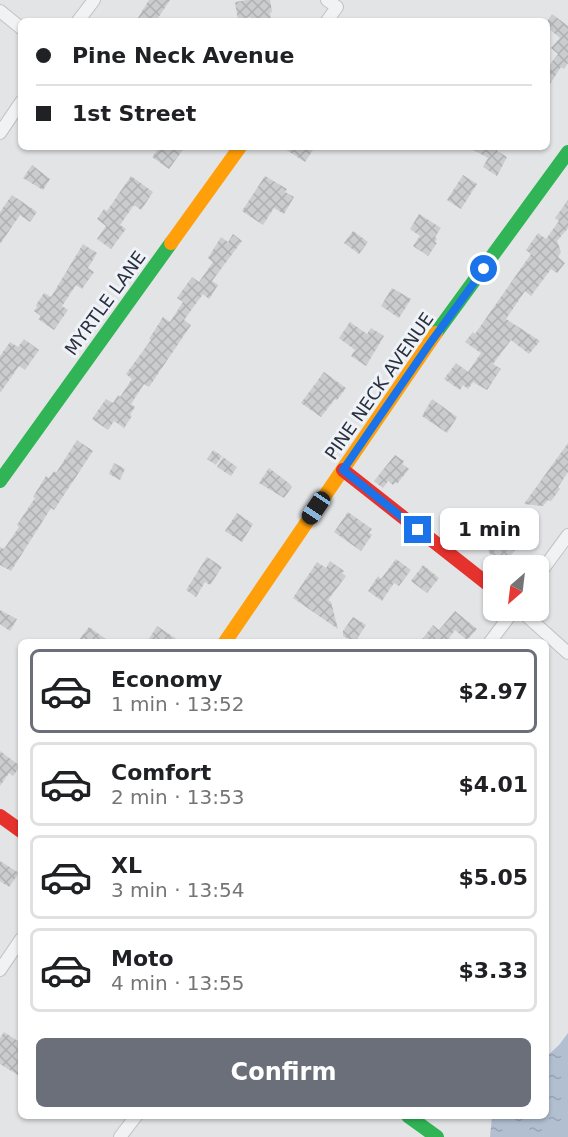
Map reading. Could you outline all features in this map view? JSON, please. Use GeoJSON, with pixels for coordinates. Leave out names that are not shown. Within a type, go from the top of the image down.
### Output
{"type":"FeatureCollection","features":[{"type":"Feature","properties":{"kind":"street"},"geometry":{"type":"LineString","coordinates":[[80,18],[94,0]]}},
{"type":"Feature","properties":{"kind":"street"},"geometry":{"type":"LineString","coordinates":[[327,0],[337,7],[329,18]]}},
{"type":"Feature","properties":{"kind":"street"},"geometry":{"type":"LineString","coordinates":[[0,11],[18,26]]}},
{"type":"Feature","properties":{"kind":"street"},"geometry":{"type":"LineString","coordinates":[[0,133],[18,106]]}},
{"type":"Feature","properties":{"kind":"street","name":"MYRTLE LANE"},"geometry":{"type":"LineString","coordinates":[[0,481],[238,150]]}},
{"type":"Feature","properties":{"kind":"street","name":"PINE NECK AVENUE"},"geometry":{"type":"LineString","coordinates":[[227,639],[434,336],[568,152]]}},
{"type":"Feature","properties":{"kind":"street"},"geometry":{"type":"LineString","coordinates":[[343,470],[483,580]]}},
{"type":"Feature","properties":{"kind":"street"},"geometry":{"type":"LineString","coordinates":[[549,561],[568,535]]}},
{"type":"Feature","properties":{"kind":"street"},"geometry":{"type":"LineString","coordinates":[[492,639],[506,621]]}},
{"type":"Feature","properties":{"kind":"street"},"geometry":{"type":"LineString","coordinates":[[532,621],[568,653]]}},
{"type":"Feature","properties":{"kind":"street"},"geometry":{"type":"LineString","coordinates":[[0,816],[18,829]]}},
{"type":"Feature","properties":{"kind":"street"},"geometry":{"type":"LineString","coordinates":[[0,970],[18,943]]}},
{"type":"Feature","properties":{"kind":"street"},"geometry":{"type":"LineString","coordinates":[[120,1137],[134,1119]]}},
{"type":"Feature","properties":{"kind":"street"},"geometry":{"type":"LineString","coordinates":[[412,1119],[437,1137]]}},
{"type":"Feature","properties":{"kind":"water"},"geometry":{"type":"Polygon","coordinates":[[[568,1033],[568,1137],[490,1137],[492,1119],[549,1119],[549,1054],[568,1033]]]}},
{"type":"Feature","properties":{"kind":"building"},"geometry":{"type":"Polygon","coordinates":[[[149,0],[170,0],[158,18],[138,18],[149,0]]]}},
{"type":"Feature","properties":{"kind":"building"},"geometry":{"type":"Polygon","coordinates":[[[270,0],[271,18],[238,18],[235,2],[270,0]]]}},
{"type":"Feature","properties":{"kind":"building"},"geometry":{"type":"Polygon","coordinates":[[[552,14],[568,26],[568,63],[564,69],[561,67],[550,84],[550,64],[558,54],[551,48],[560,38],[550,30],[549,18],[552,14]]]}},
{"type":"Feature","properties":{"kind":"building"},"geometry":{"type":"Polygon","coordinates":[[[158,150],[183,150],[169,169],[152,157],[158,150]]]}},
{"type":"Feature","properties":{"kind":"building"},"geometry":{"type":"Polygon","coordinates":[[[287,150],[313,150],[305,162],[287,150]]]}},
{"type":"Feature","properties":{"kind":"building"},"geometry":{"type":"Polygon","coordinates":[[[473,150],[498,150],[507,157],[497,176],[483,167],[488,158],[473,150]]]}},
{"type":"Feature","properties":{"kind":"building"},"geometry":{"type":"Polygon","coordinates":[[[32,165],[50,179],[43,190],[23,178],[32,165]]]}},
{"type":"Feature","properties":{"kind":"building"},"geometry":{"type":"Polygon","coordinates":[[[463,175],[477,184],[461,209],[447,200],[463,175]]]}},
{"type":"Feature","properties":{"kind":"building"},"geometry":{"type":"Polygon","coordinates":[[[131,176],[153,192],[141,210],[134,205],[120,225],[126,229],[111,249],[97,239],[106,226],[97,219],[104,209],[107,211],[131,176]]]}},
{"type":"Feature","properties":{"kind":"building"},"geometry":{"type":"Polygon","coordinates":[[[265,176],[287,189],[285,192],[294,197],[284,214],[274,208],[263,225],[242,211],[265,176]]]}},
{"type":"Feature","properties":{"kind":"building"},"geometry":{"type":"Polygon","coordinates":[[[12,195],[37,212],[30,222],[20,215],[0,244],[0,212],[12,195]]]}},
{"type":"Feature","properties":{"kind":"building"},"geometry":{"type":"Polygon","coordinates":[[[568,200],[568,228],[557,241],[561,252],[558,257],[565,263],[557,273],[551,269],[531,296],[525,291],[506,319],[540,341],[529,354],[511,340],[493,364],[501,369],[487,390],[473,382],[468,389],[463,385],[460,390],[444,379],[456,363],[468,372],[481,353],[465,342],[473,332],[475,334],[531,254],[526,250],[538,233],[546,239],[559,221],[555,218],[568,200]]]}},
{"type":"Feature","properties":{"kind":"building"},"geometry":{"type":"Polygon","coordinates":[[[419,214],[441,228],[435,237],[437,243],[428,256],[413,246],[420,236],[410,229],[419,214]]]}},
{"type":"Feature","properties":{"kind":"building"},"geometry":{"type":"Polygon","coordinates":[[[353,231],[368,242],[359,254],[344,243],[353,231]]]}},
{"type":"Feature","properties":{"kind":"building"},"geometry":{"type":"Polygon","coordinates":[[[233,234],[242,241],[212,281],[218,285],[209,299],[203,294],[184,320],[191,325],[149,387],[144,384],[131,404],[135,407],[124,428],[114,421],[108,430],[92,419],[106,399],[113,403],[118,395],[120,397],[132,379],[126,374],[151,340],[149,339],[163,317],[170,322],[183,302],[177,298],[192,277],[199,282],[213,262],[208,258],[221,237],[228,242],[233,234]]]}},
{"type":"Feature","properties":{"kind":"building"},"geometry":{"type":"Polygon","coordinates":[[[83,244],[97,253],[88,268],[94,272],[82,289],[76,285],[62,306],[68,310],[54,330],[38,319],[41,316],[34,311],[36,305],[44,293],[51,297],[83,244]]]}},
{"type":"Feature","properties":{"kind":"building"},"geometry":{"type":"Polygon","coordinates":[[[392,288],[411,299],[399,318],[381,306],[392,288]]]}},
{"type":"Feature","properties":{"kind":"building"},"geometry":{"type":"Polygon","coordinates":[[[350,322],[367,334],[371,328],[384,336],[366,366],[351,356],[355,350],[339,338],[350,322]]]}},
{"type":"Feature","properties":{"kind":"building"},"geometry":{"type":"Polygon","coordinates":[[[24,339],[39,350],[25,370],[19,366],[0,393],[0,356],[10,342],[18,347],[24,339]]]}},
{"type":"Feature","properties":{"kind":"building"},"geometry":{"type":"Polygon","coordinates":[[[324,372],[346,388],[321,417],[301,403],[324,372]]]}},
{"type":"Feature","properties":{"kind":"building"},"geometry":{"type":"Polygon","coordinates":[[[432,399],[457,417],[447,433],[422,416],[432,399]]]}},
{"type":"Feature","properties":{"kind":"building"},"geometry":{"type":"Polygon","coordinates":[[[77,440],[93,451],[54,510],[51,508],[11,571],[0,565],[0,547],[4,549],[19,527],[17,525],[46,476],[49,478],[54,471],[56,473],[77,440]]]}},
{"type":"Feature","properties":{"kind":"building"},"geometry":{"type":"Polygon","coordinates":[[[568,443],[568,472],[558,487],[560,489],[551,501],[548,500],[543,506],[524,504],[568,443]]]}},
{"type":"Feature","properties":{"kind":"building"},"geometry":{"type":"Polygon","coordinates":[[[213,450],[222,456],[216,465],[207,459],[213,450]]]}},
{"type":"Feature","properties":{"kind":"building"},"geometry":{"type":"Polygon","coordinates":[[[395,455],[404,461],[402,464],[409,469],[397,484],[396,482],[393,485],[388,481],[383,488],[374,481],[395,455]]]}},
{"type":"Feature","properties":{"kind":"building"},"geometry":{"type":"Polygon","coordinates":[[[223,457],[237,467],[231,476],[217,467],[223,457]]]}},
{"type":"Feature","properties":{"kind":"building"},"geometry":{"type":"Polygon","coordinates":[[[114,463],[125,469],[120,480],[109,474],[114,463]]]}},
{"type":"Feature","properties":{"kind":"building"},"geometry":{"type":"Polygon","coordinates":[[[269,468],[292,487],[284,498],[259,483],[269,468]]]}},
{"type":"Feature","properties":{"kind":"building"},"geometry":{"type":"Polygon","coordinates":[[[348,512],[372,529],[369,533],[372,535],[361,551],[334,532],[348,512]]]}},
{"type":"Feature","properties":{"kind":"building"},"geometry":{"type":"Polygon","coordinates":[[[518,512],[535,524],[511,555],[492,555],[488,552],[518,512]]]}},
{"type":"Feature","properties":{"kind":"building"},"geometry":{"type":"Polygon","coordinates":[[[237,513],[253,524],[242,542],[225,531],[237,513]]]}},
{"type":"Feature","properties":{"kind":"building"},"geometry":{"type":"Polygon","coordinates":[[[207,557],[222,567],[210,585],[205,582],[196,597],[186,590],[207,557]]]}},
{"type":"Feature","properties":{"kind":"building"},"geometry":{"type":"Polygon","coordinates":[[[396,559],[411,570],[399,586],[394,583],[382,601],[368,591],[378,576],[381,579],[396,559]]]}},
{"type":"Feature","properties":{"kind":"building"},"geometry":{"type":"Polygon","coordinates":[[[330,561],[344,571],[342,573],[346,576],[328,600],[331,602],[338,629],[293,598],[317,562],[326,568],[330,561]]]}},
{"type":"Feature","properties":{"kind":"building"},"geometry":{"type":"Polygon","coordinates":[[[423,565],[439,578],[427,593],[411,581],[423,565]]]}},
{"type":"Feature","properties":{"kind":"building"},"geometry":{"type":"Polygon","coordinates":[[[0,610],[17,619],[10,631],[0,624],[0,610]]]}},
{"type":"Feature","properties":{"kind":"building"},"geometry":{"type":"Polygon","coordinates":[[[455,611],[477,629],[468,639],[455,630],[450,639],[422,639],[433,625],[439,630],[455,611]]]}},
{"type":"Feature","properties":{"kind":"building"},"geometry":{"type":"Polygon","coordinates":[[[353,617],[366,625],[357,639],[343,636],[343,631],[353,617]]]}},
{"type":"Feature","properties":{"kind":"building"},"geometry":{"type":"Polygon","coordinates":[[[157,626],[176,639],[149,639],[157,626]]]}},
{"type":"Feature","properties":{"kind":"building"},"geometry":{"type":"Polygon","coordinates":[[[89,627],[106,639],[79,639],[89,627]]]}},
{"type":"Feature","properties":{"kind":"building"},"geometry":{"type":"Polygon","coordinates":[[[0,751],[18,764],[18,769],[13,776],[9,773],[0,786],[0,751]]]}},
{"type":"Feature","properties":{"kind":"building"},"geometry":{"type":"Polygon","coordinates":[[[0,861],[18,874],[9,887],[0,881],[0,861]]]}},
{"type":"Feature","properties":{"kind":"building"},"geometry":{"type":"Polygon","coordinates":[[[4,1032],[18,1041],[18,1075],[0,1064],[0,1038],[4,1032]]]}},
{"type":"Feature","properties":{"kind":"traffic: fast"},"geometry":{"type":"LineString","coordinates":[[436,333],[568,152]]}},
{"type":"Feature","properties":{"kind":"traffic: fast"},"geometry":{"type":"LineString","coordinates":[[0,481],[171,243]]}},
{"type":"Feature","properties":{"kind":"traffic: fast"},"geometry":{"type":"LineString","coordinates":[[412,1119],[437,1137]]}},
{"type":"Feature","properties":{"kind":"traffic: slow"},"geometry":{"type":"LineString","coordinates":[[171,243],[238,150]]}},
{"type":"Feature","properties":{"kind":"traffic: slow"},"geometry":{"type":"LineString","coordinates":[[227,639],[436,333]]}},
{"type":"Feature","properties":{"kind":"traffic: jam"},"geometry":{"type":"LineString","coordinates":[[343,470],[483,580]]}},
{"type":"Feature","properties":{"kind":"traffic: jam"},"geometry":{"type":"LineString","coordinates":[[0,816],[18,829]]}},
{"type":"Feature","properties":{"kind":"route"},"geometry":{"type":"LineString","coordinates":[[418,530],[343,470],[484,269]]}}]}
